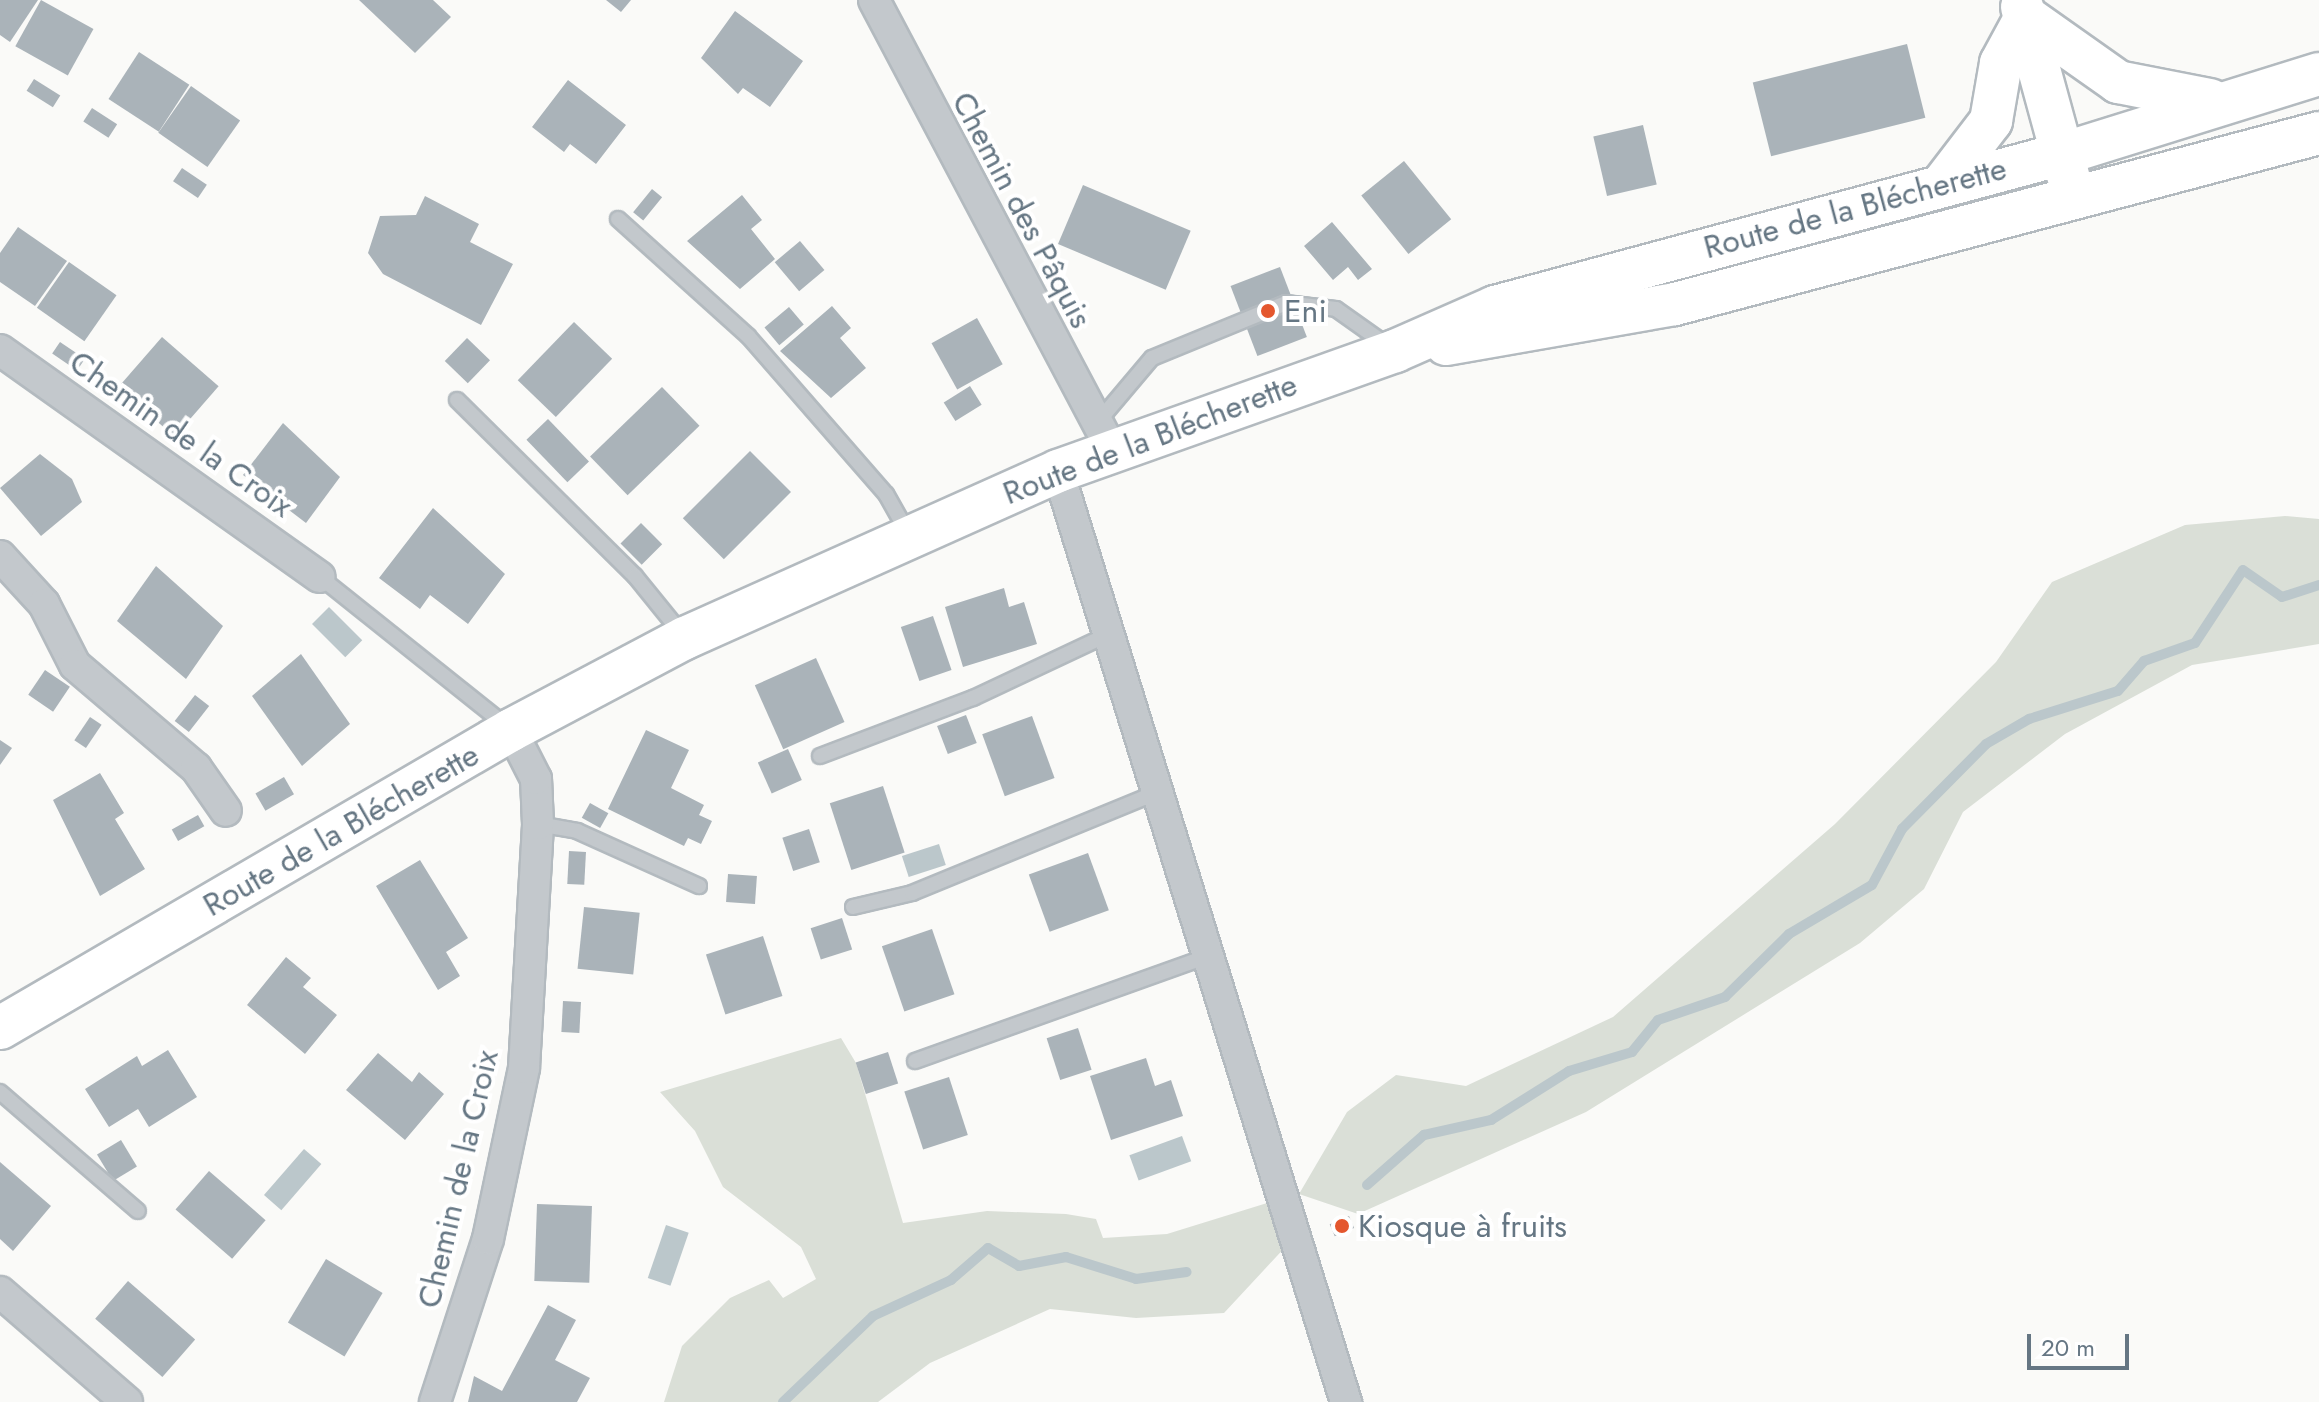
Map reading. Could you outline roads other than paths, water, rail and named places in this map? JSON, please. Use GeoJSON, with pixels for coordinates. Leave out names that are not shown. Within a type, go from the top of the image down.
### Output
{"type":"FeatureCollection","features":[{"type":"Feature","properties":{"kind":"main road"},"geometry":{"type":"LineString","coordinates":[[2022,8],[2118,82],[2157,95],[2219,101]]}},
{"type":"Feature","properties":{"kind":"main road"},"geometry":{"type":"LineString","coordinates":[[2022,8],[2074,199]]}},
{"type":"Feature","properties":{"kind":"main road"},"geometry":{"type":"LineString","coordinates":[[1942,185],[1991,121],[2001,63],[2022,8]]}},
{"type":"Feature","properties":{"kind":"main road","name":"Route de la Blécherette"},"geometry":{"type":"LineString","coordinates":[[1395,351],[1495,307],[2062,154],[2219,101],[2312,77]]}},
{"type":"Feature","properties":{"kind":"main road"},"geometry":{"type":"LineString","coordinates":[[2312,77],[2319,130]]}},
{"type":"Feature","properties":{"kind":"main road","name":"Route de la Blécherette"},"geometry":{"type":"LineString","coordinates":[[0,1028],[511,730],[685,638],[908,533],[1058,471],[1104,436],[1395,351],[1675,304],[2074,199],[2319,130]]}},
{"type":"Feature","properties":{"kind":"street","name":"Chemin des Pâquis"},"geometry":{"type":"LineString","coordinates":[[874,0],[1104,436]]}},
{"type":"Feature","properties":{"kind":"street","name":"Chemin de la Croix"},"geometry":{"type":"LineString","coordinates":[[0,350],[320,577]]}},
{"type":"Feature","properties":{"kind":"street"},"geometry":{"type":"LineString","coordinates":[[1058,471],[1346,1402]]}},
{"type":"Feature","properties":{"kind":"street"},"geometry":{"type":"LineString","coordinates":[[0,556],[44,604],[75,665],[196,768],[226,811]]}},
{"type":"Feature","properties":{"kind":"street","name":"Chemin de la Croix"},"geometry":{"type":"LineString","coordinates":[[435,1402],[488,1239],[524,1068],[538,824],[536,779],[511,730]]}},
{"type":"Feature","properties":{"kind":"street"},"geometry":{"type":"LineString","coordinates":[[0,1292],[127,1402]]}},
{"type":"Feature","properties":{"kind":"lane"},"geometry":{"type":"LineString","coordinates":[[618,219],[748,336],[878,484],[908,533]]}},
{"type":"Feature","properties":{"kind":"lane"},"geometry":{"type":"LineString","coordinates":[[1104,436],[1152,358],[1286,303],[1336,309],[1364,322],[1395,351]]}},
{"type":"Feature","properties":{"kind":"lane"},"geometry":{"type":"LineString","coordinates":[[457,400],[635,576],[685,638]]}},
{"type":"Feature","properties":{"kind":"lane"},"geometry":{"type":"LineString","coordinates":[[320,577],[511,730]]}},
{"type":"Feature","properties":{"kind":"lane"},"geometry":{"type":"LineString","coordinates":[[820,756],[973,698],[1107,635]]}},
{"type":"Feature","properties":{"kind":"lane"},"geometry":{"type":"LineString","coordinates":[[853,907],[912,893],[1156,793]]}},
{"type":"Feature","properties":{"kind":"lane"},"geometry":{"type":"LineString","coordinates":[[538,824],[577,831],[699,886]]}},
{"type":"Feature","properties":{"kind":"lane"},"geometry":{"type":"LineString","coordinates":[[915,1061],[1206,957]]}},
{"type":"Feature","properties":{"kind":"lane"},"geometry":{"type":"LineString","coordinates":[[0,1092],[138,1211]]}},
{"type":"Feature","properties":{"kind":"waterway"},"geometry":{"type":"LineString","coordinates":[[1367,1185],[1424,1135],[1491,1120],[1569,1071],[1632,1052],[1658,1020],[1725,997],[1789,934],[1872,885],[1902,829],[1986,744],[2029,719],[2118,691],[2144,661],[2195,643],[2243,570],[2282,597],[2319,585]]}},
{"type":"Feature","properties":{"kind":"waterway"},"geometry":{"type":"LineString","coordinates":[[783,1402],[873,1316],[951,1280],[988,1248],[1019,1266],[1066,1257],[1136,1279],[1187,1272]]}},
{"type":"Feature","properties":{"kind":"place","name":"Eni"},"geometry":{"type":"Point","coordinates":[1268,311]}},
{"type":"Feature","properties":{"kind":"place","name":"Kiosque à fruits"},"geometry":{"type":"Point","coordinates":[1342,1226]}}]}
